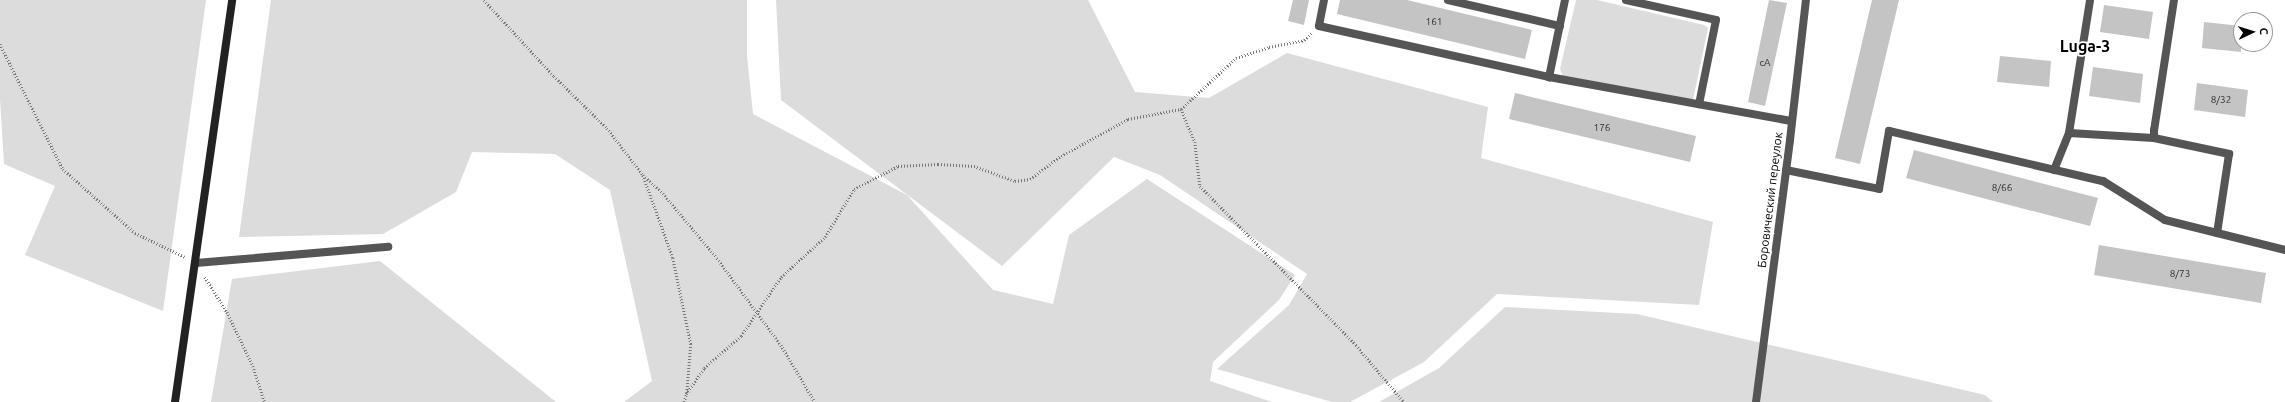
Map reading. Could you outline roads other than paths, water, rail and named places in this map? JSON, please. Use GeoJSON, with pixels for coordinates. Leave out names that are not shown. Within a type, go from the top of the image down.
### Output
{"type":"FeatureCollection","features":[{"type":"Feature","properties":{"kind":"street"},"geometry":{"type":"LineString","coordinates":[[176,402],[232,0]]}},
{"type":"Feature","properties":{"kind":"street"},"geometry":{"type":"LineString","coordinates":[[1324,0],[1319,26],[1549,77],[1791,121]]}},
{"type":"Feature","properties":{"kind":"street"},"geometry":{"type":"LineString","coordinates":[[1448,0],[1560,26]]}},
{"type":"Feature","properties":{"kind":"street"},"geometry":{"type":"LineString","coordinates":[[1549,77],[1565,0]]}},
{"type":"Feature","properties":{"kind":"street"},"geometry":{"type":"LineString","coordinates":[[1626,0],[1716,20],[1699,104]]}},
{"type":"Feature","properties":{"kind":"street","name":"Боровический переулок"},"geometry":{"type":"LineString","coordinates":[[1756,402],[1806,0]]}},
{"type":"Feature","properties":{"kind":"street"},"geometry":{"type":"LineString","coordinates":[[2054,170],[2069,134],[2090,0]]}},
{"type":"Feature","properties":{"kind":"street"},"geometry":{"type":"LineString","coordinates":[[2154,138],[2174,0]]}},
{"type":"Feature","properties":{"kind":"street"},"geometry":{"type":"LineString","coordinates":[[1786,170],[1879,189],[1889,131],[2103,181],[2165,220],[2285,250]]}},
{"type":"Feature","properties":{"kind":"street"},"geometry":{"type":"LineString","coordinates":[[2069,134],[2154,138],[2229,154],[2217,233]]}},
{"type":"Feature","properties":{"kind":"street"},"geometry":{"type":"LineString","coordinates":[[196,263],[388,247]]}},
{"type":"Feature","properties":{"kind":"district","name":"Luga-3"},"geometry":{"type":"Point","coordinates":[2085,46]}}]}
